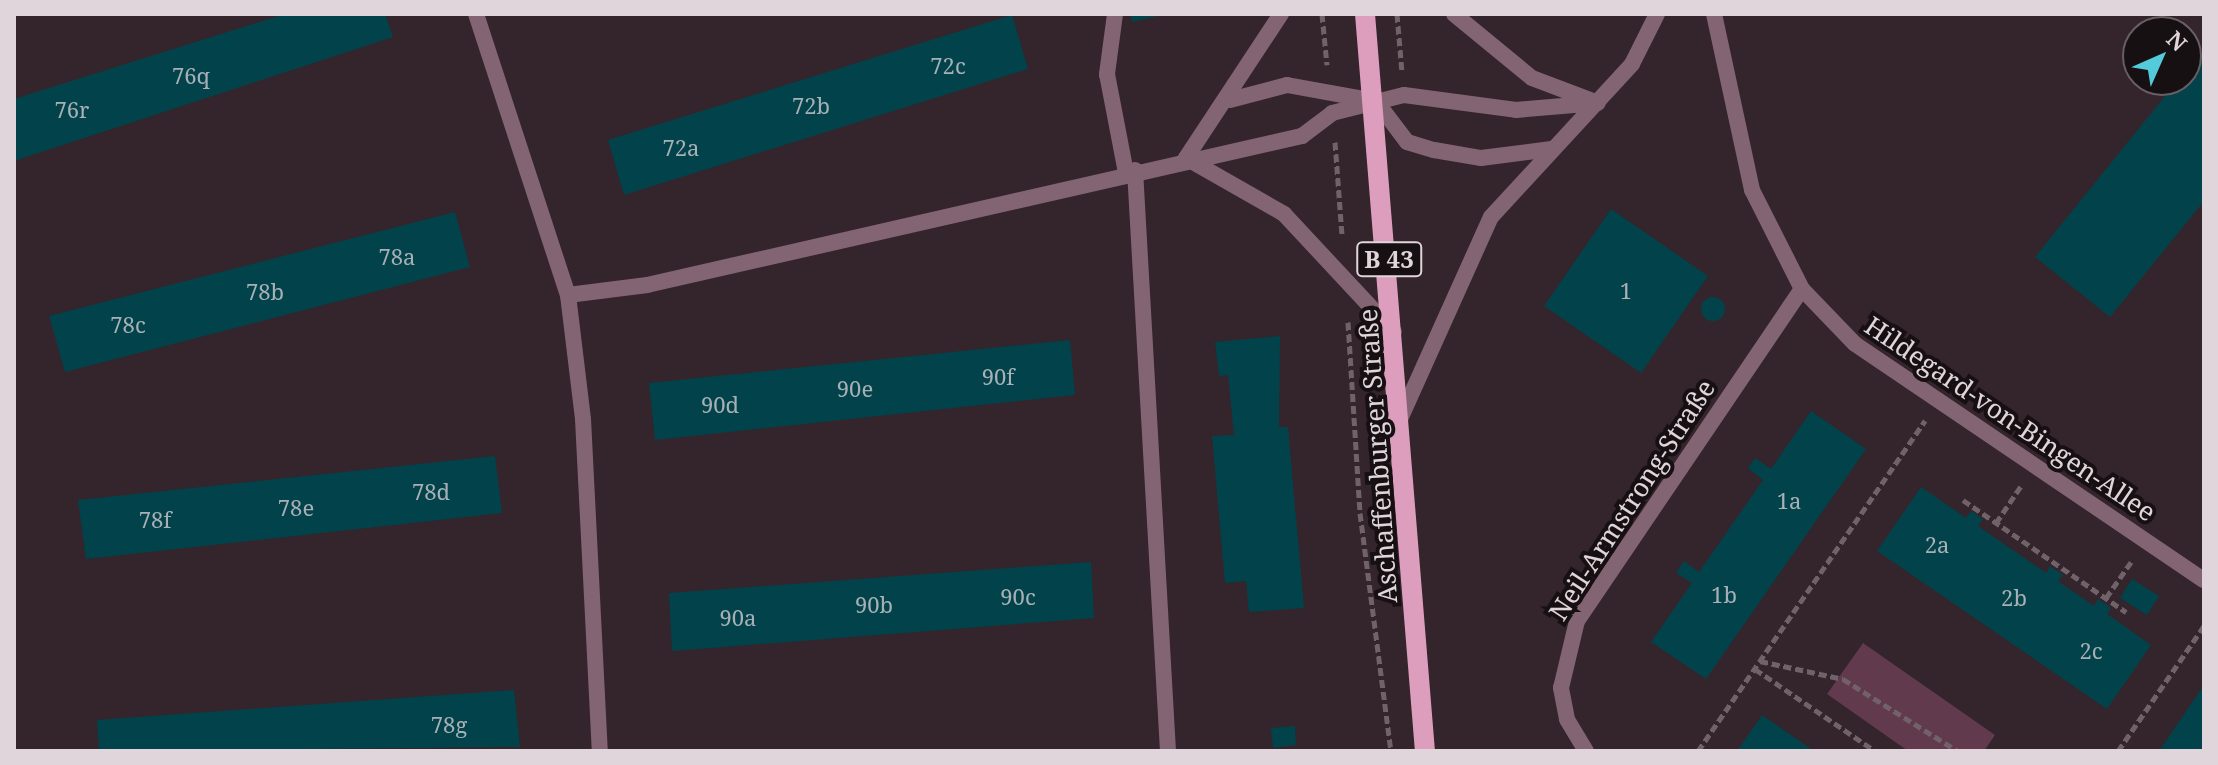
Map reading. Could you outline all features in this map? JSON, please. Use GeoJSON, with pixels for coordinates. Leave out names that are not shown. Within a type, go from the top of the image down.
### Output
{"type":"FeatureCollection","features":[{"type":"Feature","properties":{"kind":"main road","name":"Aschaffenburger Straße"},"geometry":{"type":"LineString","coordinates":[[1365,14],[1376,101],[1395,333],[1425,751]]}},
{"type":"Feature","properties":{"kind":"street"},"geometry":{"type":"LineString","coordinates":[[476,14],[568,295],[583,419],[600,751]]}},
{"type":"Feature","properties":{"kind":"street"},"geometry":{"type":"LineString","coordinates":[[1115,14],[1107,74],[1131,171],[1168,751]]}},
{"type":"Feature","properties":{"kind":"street"},"geometry":{"type":"LineString","coordinates":[[1186,158],[1228,101],[1281,14]]}},
{"type":"Feature","properties":{"kind":"street"},"geometry":{"type":"LineString","coordinates":[[1454,14],[1532,78],[1598,103]]}},
{"type":"Feature","properties":{"kind":"street"},"geometry":{"type":"LineString","coordinates":[[1401,417],[1491,217],[1632,64],[1657,14]]}},
{"type":"Feature","properties":{"kind":"street","name":"Hildegard-von-Bingen-Allee"},"geometry":{"type":"LineString","coordinates":[[1714,14],[1752,190],[1802,289],[1849,339],[2204,580]]}},
{"type":"Feature","properties":{"kind":"street"},"geometry":{"type":"LineString","coordinates":[[1228,101],[1287,85],[1329,89],[1376,101],[1407,142],[1434,150],[1495,158],[1554,148]]}},
{"type":"Feature","properties":{"kind":"street"},"geometry":{"type":"LineString","coordinates":[[568,295],[647,285],[1186,158],[1302,136],[1332,113],[1404,95],[1516,110],[1598,103]]}},
{"type":"Feature","properties":{"kind":"street"},"geometry":{"type":"LineString","coordinates":[[1186,158],[1284,214],[1395,333]]}},
{"type":"Feature","properties":{"kind":"street","name":"Neil-Armstrong-Straße"},"geometry":{"type":"LineString","coordinates":[[1586,751],[1567,719],[1561,688],[1577,621],[1802,289]]}},
{"type":"Feature","properties":{"kind":"path"},"geometry":{"type":"LineString","coordinates":[[1322,14],[1329,89]]}},
{"type":"Feature","properties":{"kind":"path"},"geometry":{"type":"LineString","coordinates":[[1332,113],[1360,513],[1391,751]]}},
{"type":"Feature","properties":{"kind":"path"},"geometry":{"type":"LineString","coordinates":[[1698,751],[1940,400]]}},
{"type":"Feature","properties":{"kind":"path"},"geometry":{"type":"LineString","coordinates":[[1996,523],[2021,485]]}},
{"type":"Feature","properties":{"kind":"path"},"geometry":{"type":"LineString","coordinates":[[1963,500],[2126,612]]}},
{"type":"Feature","properties":{"kind":"path"},"geometry":{"type":"LineString","coordinates":[[2106,598],[2131,561]]}},
{"type":"Feature","properties":{"kind":"path"},"geometry":{"type":"LineString","coordinates":[[2118,751],[2204,626]]}},
{"type":"Feature","properties":{"kind":"path"},"geometry":{"type":"LineString","coordinates":[[1760,661],[1843,679],[1958,751]]}},
{"type":"Feature","properties":{"kind":"path"},"geometry":{"type":"LineString","coordinates":[[1755,669],[1875,751]]}},
{"type":"Feature","properties":{"kind":"shaded area"},"geometry":{"type":"Polygon","coordinates":[[[1863,643],[1995,735],[1984,751],[1908,751],[1827,694],[1863,643]]]}},
{"type":"Feature","properties":{"kind":"building"},"geometry":{"type":"Polygon","coordinates":[[[285,14],[385,14],[393,37],[14,161],[14,99],[285,14]]]}},
{"type":"Feature","properties":{"kind":"building"},"geometry":{"type":"Polygon","coordinates":[[[1130,14],[1162,14],[1162,15],[1132,22],[1130,14]]]}},
{"type":"Feature","properties":{"kind":"building"},"geometry":{"type":"Polygon","coordinates":[[[1012,15],[1028,69],[624,195],[608,140],[1012,15]]]}},
{"type":"Feature","properties":{"kind":"building"},"geometry":{"type":"Polygon","coordinates":[[[2204,48],[2204,201],[2110,317],[2035,257],[2165,96],[2202,96],[2204,48]]]}},
{"type":"Feature","properties":{"kind":"building"},"geometry":{"type":"Polygon","coordinates":[[[1611,209],[1708,276],[1641,373],[1544,306],[1611,209]]]}},
{"type":"Feature","properties":{"kind":"building"},"geometry":{"type":"Polygon","coordinates":[[[455,212],[470,267],[65,372],[49,316],[455,212]]]}},
{"type":"Feature","properties":{"kind":"building"},"geometry":{"type":"Polygon","coordinates":[[[1713,297],[1722,300],[1725,309],[1722,318],[1713,321],[1704,318],[1701,309],[1704,300],[1713,297]]]}},
{"type":"Feature","properties":{"kind":"building"},"geometry":{"type":"Polygon","coordinates":[[[1280,336],[1279,427],[1288,427],[1304,608],[1249,612],[1246,581],[1225,583],[1212,436],[1234,435],[1228,375],[1219,376],[1215,342],[1280,336]]]}},
{"type":"Feature","properties":{"kind":"building"},"geometry":{"type":"Polygon","coordinates":[[[1070,340],[1075,395],[655,440],[649,383],[1070,340]]]}},
{"type":"Feature","properties":{"kind":"building"},"geometry":{"type":"Polygon","coordinates":[[[1811,411],[1866,449],[1706,679],[1651,642],[1692,583],[1676,573],[1684,561],[1699,572],[1763,480],[1748,468],[1755,458],[1771,469],[1811,411]]]}},
{"type":"Feature","properties":{"kind":"building"},"geometry":{"type":"Polygon","coordinates":[[[495,456],[502,513],[86,559],[78,500],[495,456]]]}},
{"type":"Feature","properties":{"kind":"building"},"geometry":{"type":"Polygon","coordinates":[[[1921,487],[1966,518],[1971,511],[1983,519],[1978,526],[2046,573],[2050,566],[2063,575],[2058,581],[2094,606],[2098,599],[2111,608],[2107,614],[2151,645],[2107,709],[1877,551],[1921,487]]]}},
{"type":"Feature","properties":{"kind":"building"},"geometry":{"type":"Polygon","coordinates":[[[1091,562],[1094,618],[672,651],[669,593],[1091,562]]]}},
{"type":"Feature","properties":{"kind":"building"},"geometry":{"type":"Polygon","coordinates":[[[2132,579],[2159,596],[2147,615],[2120,598],[2132,579]]]}},
{"type":"Feature","properties":{"kind":"building"},"geometry":{"type":"Polygon","coordinates":[[[2204,685],[2204,751],[2159,751],[2204,685]]]}},
{"type":"Feature","properties":{"kind":"building"},"geometry":{"type":"Polygon","coordinates":[[[514,690],[520,747],[99,751],[97,720],[514,690]]]}},
{"type":"Feature","properties":{"kind":"building"},"geometry":{"type":"Polygon","coordinates":[[[1762,715],[1814,751],[1737,751],[1762,715]]]}},
{"type":"Feature","properties":{"kind":"building"},"geometry":{"type":"Polygon","coordinates":[[[1295,726],[1296,745],[1273,748],[1271,728],[1295,726]]]}}]}
